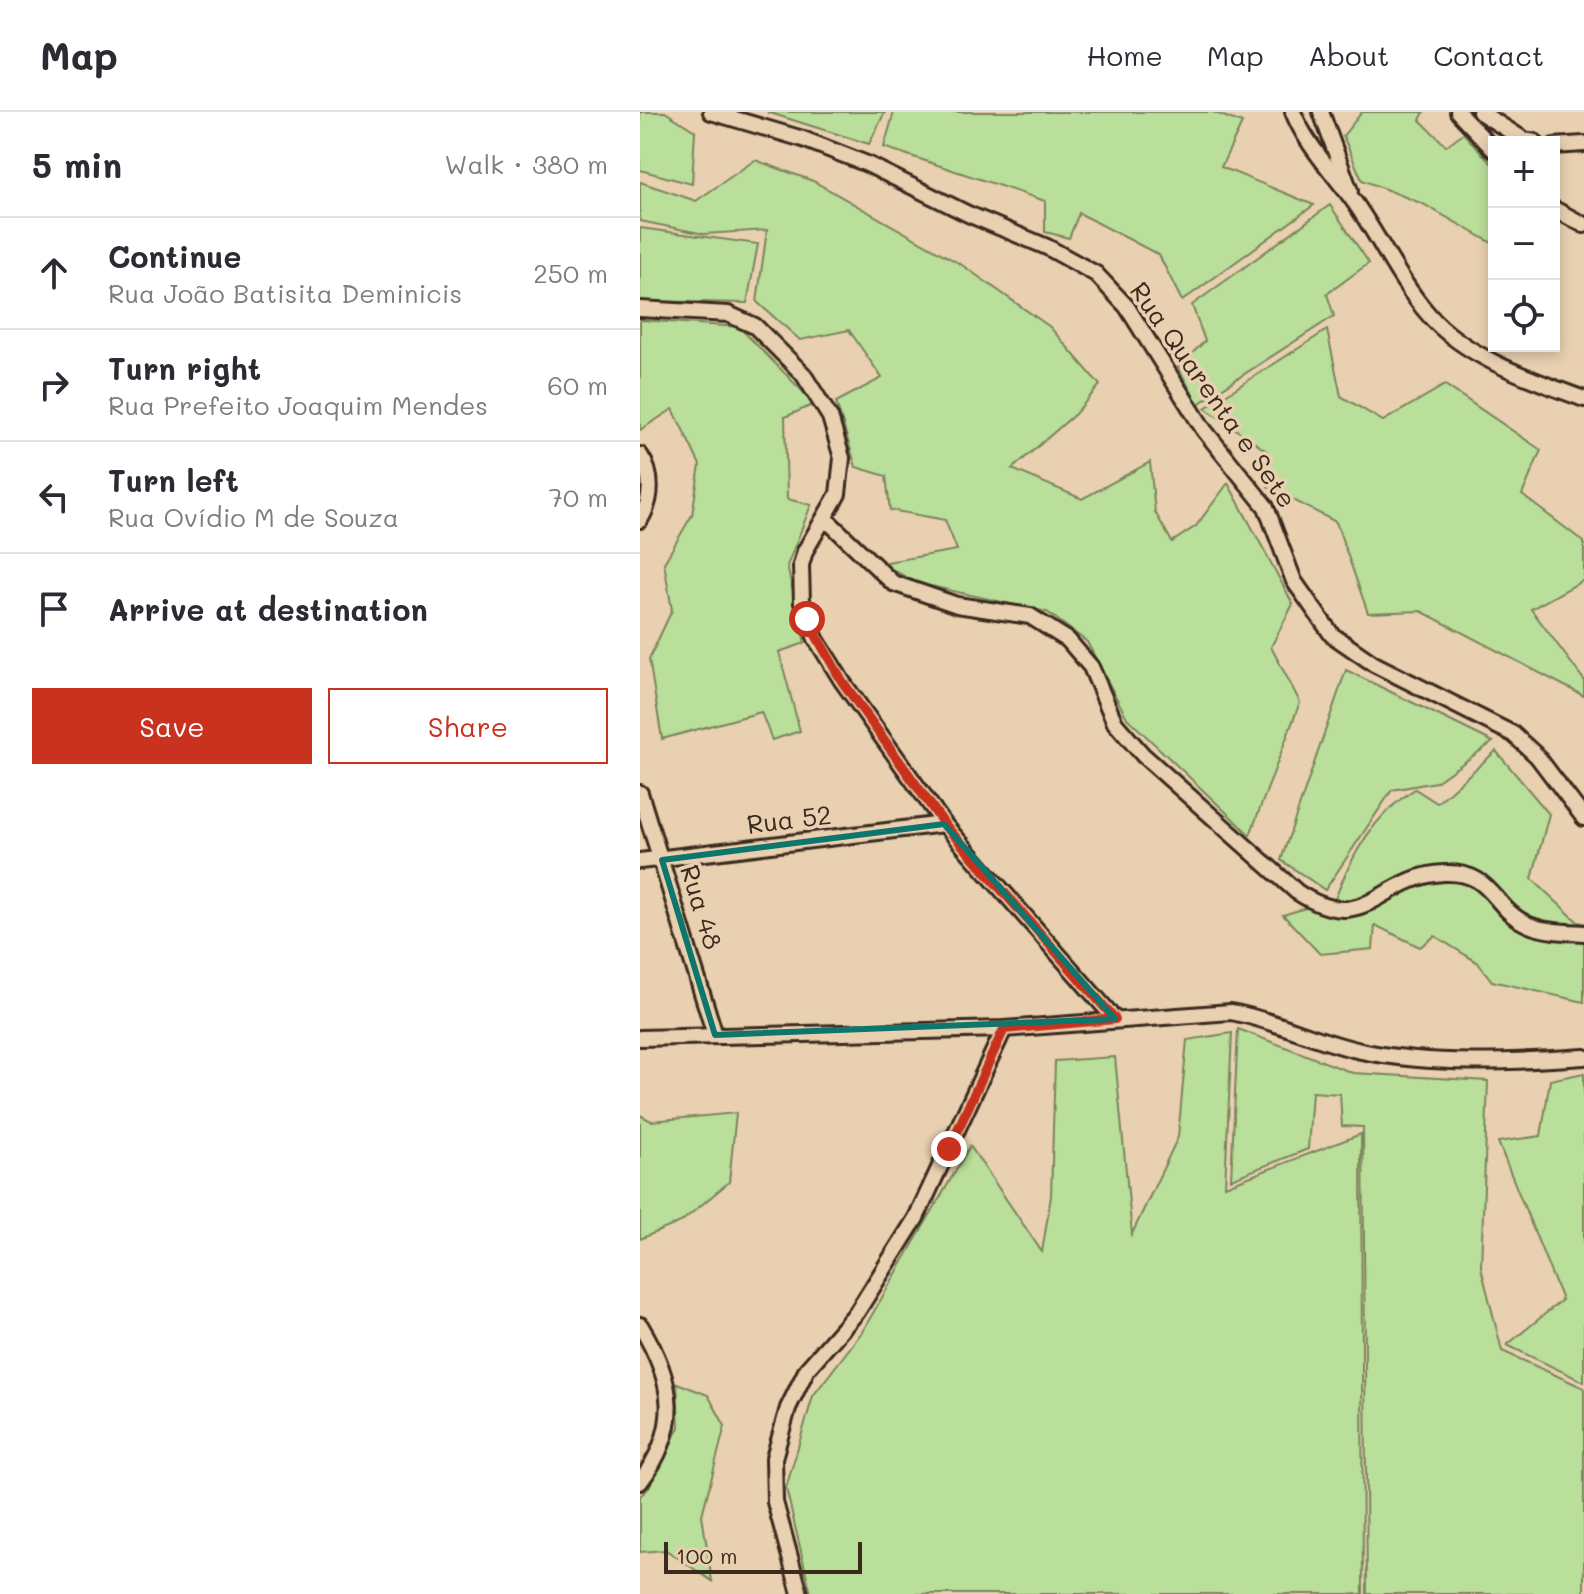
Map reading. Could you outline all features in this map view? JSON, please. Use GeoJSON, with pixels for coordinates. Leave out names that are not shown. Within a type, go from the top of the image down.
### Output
{"type":"FeatureCollection","features":[{"type":"Feature","properties":{"kind":"street","name":"Rua Quarenta e Sete"},"geometry":{"type":"LineString","coordinates":[[711,112],[803,139],[867,164],[968,214],[1047,247],[1096,274],[1127,307],[1204,430],[1266,507],[1294,581],[1332,635],[1374,664],[1513,734],[1537,756],[1584,818]]}},
{"type":"Feature","properties":{"kind":"street"},"geometry":{"type":"LineString","coordinates":[[1293,112],[1322,163],[1355,203],[1400,276],[1431,317],[1463,344],[1539,382],[1584,399]]}},
{"type":"Feature","properties":{"kind":"street"},"geometry":{"type":"LineString","coordinates":[[1321,112],[1355,203]]}},
{"type":"Feature","properties":{"kind":"street"},"geometry":{"type":"LineString","coordinates":[[1458,112],[1488,144]]}},
{"type":"Feature","properties":{"kind":"street"},"geometry":{"type":"LineString","coordinates":[[1480,112],[1518,136]]}},
{"type":"Feature","properties":{"kind":"street"},"geometry":{"type":"LineString","coordinates":[[1560,146],[1584,144]]}},
{"type":"Feature","properties":{"kind":"street"},"geometry":{"type":"LineString","coordinates":[[1560,212],[1584,225]]}},
{"type":"Feature","properties":{"kind":"street"},"geometry":{"type":"LineString","coordinates":[[640,309],[728,314],[755,326],[803,374],[830,417],[842,458],[838,494],[825,522],[805,551],[801,565],[799,582],[807,619],[842,681],[944,824],[1115,1019]]}},
{"type":"Feature","properties":{"kind":"street"},"geometry":{"type":"LineString","coordinates":[[640,455],[647,466],[650,487],[640,520]]}},
{"type":"Feature","properties":{"kind":"street"},"geometry":{"type":"LineString","coordinates":[[825,522],[831,524],[874,569],[914,593],[957,605],[1030,616],[1049,625],[1068,640],[1091,667],[1115,723],[1143,755],[1297,892],[1321,908],[1340,910],[1360,906],[1419,877],[1466,874],[1487,884],[1508,911],[1529,925],[1584,933]]}},
{"type":"Feature","properties":{"kind":"street","name":"Rua 48"},"geometry":{"type":"LineString","coordinates":[[640,793],[715,1035]]}},
{"type":"Feature","properties":{"kind":"street","name":"Rua 52"},"geometry":{"type":"LineString","coordinates":[[640,861],[944,824]]}},
{"type":"Feature","properties":{"kind":"street"},"geometry":{"type":"LineString","coordinates":[[640,1038],[1004,1029],[1231,1012],[1391,1057],[1486,1060],[1584,1057]]}},
{"type":"Feature","properties":{"kind":"street"},"geometry":{"type":"LineString","coordinates":[[800,1594],[775,1502],[774,1458],[788,1408],[807,1369],[857,1312],[916,1218],[1004,1029]]}},
{"type":"Feature","properties":{"kind":"street"},"geometry":{"type":"LineString","coordinates":[[640,1325],[667,1379],[670,1409],[663,1445],[640,1482]]}},
{"type":"Feature","properties":{"kind":"highlighted area"},"geometry":{"type":"Polygon","coordinates":[[[944,824],[1115,1019],[715,1035],[662,860],[944,824]]]}},
{"type":"Feature","properties":{"kind":"green space"},"geometry":{"type":"Polygon","coordinates":[[[640,112],[665,112],[695,131],[692,184],[640,170],[640,112]]]}},
{"type":"Feature","properties":{"kind":"green space"},"geometry":{"type":"Polygon","coordinates":[[[767,112],[885,112],[869,144],[767,112]]]}},
{"type":"Feature","properties":{"kind":"green space"},"geometry":{"type":"Polygon","coordinates":[[[894,112],[1213,112],[1242,123],[1221,167],[1314,205],[1182,301],[1159,255],[1079,213],[1069,238],[1045,232],[1045,201],[884,147],[894,112]]]}},
{"type":"Feature","properties":{"kind":"green space"},"geometry":{"type":"Polygon","coordinates":[[[1362,112],[1424,112],[1420,120],[1446,146],[1463,133],[1488,160],[1488,241],[1423,204],[1362,180],[1343,136],[1362,112]]]}},
{"type":"Feature","properties":{"kind":"green space"},"geometry":{"type":"Polygon","coordinates":[[[755,160],[813,181],[962,265],[1050,327],[1100,385],[1075,414],[1012,469],[1082,499],[1150,462],[1155,512],[1172,542],[1196,526],[1228,483],[1293,604],[1271,647],[1300,702],[1250,835],[1127,718],[1087,642],[1047,612],[917,583],[881,563],[957,550],[945,520],[890,510],[886,476],[856,467],[836,402],[882,378],[849,330],[800,340],[757,302],[767,230],[704,234],[640,221],[640,182],[696,201],[755,160]]]}},
{"type":"Feature","properties":{"kind":"green space"},"geometry":{"type":"Polygon","coordinates":[[[1330,205],[1369,263],[1327,294],[1334,316],[1198,404],[1178,367],[1205,341],[1192,305],[1330,205]]]}},
{"type":"Feature","properties":{"kind":"green space"},"geometry":{"type":"Polygon","coordinates":[[[640,228],[758,244],[747,303],[640,301],[640,228]]]}},
{"type":"Feature","properties":{"kind":"green space"},"geometry":{"type":"Polygon","coordinates":[[[640,320],[739,327],[815,404],[785,417],[787,499],[811,505],[787,566],[805,643],[779,652],[800,731],[772,740],[761,712],[662,739],[649,659],[672,610],[664,563],[692,515],[700,465],[673,409],[640,430],[640,320]]]}},
{"type":"Feature","properties":{"kind":"green space"},"geometry":{"type":"Polygon","coordinates":[[[1327,330],[1341,396],[1383,421],[1445,385],[1541,450],[1522,495],[1584,542],[1584,580],[1531,609],[1584,680],[1584,696],[1421,611],[1368,613],[1336,522],[1268,487],[1268,452],[1205,408],[1327,330]]]}},
{"type":"Feature","properties":{"kind":"green space"},"geometry":{"type":"Polygon","coordinates":[[[1346,670],[1493,742],[1436,782],[1392,790],[1325,890],[1281,860],[1346,670]]]}},
{"type":"Feature","properties":{"kind":"green space"},"geometry":{"type":"Polygon","coordinates":[[[1496,751],[1549,814],[1532,879],[1578,922],[1584,923],[1584,1002],[1492,981],[1478,963],[1435,936],[1420,947],[1375,925],[1373,949],[1320,954],[1283,915],[1335,899],[1366,837],[1400,799],[1415,789],[1437,803],[1496,751]]]}},
{"type":"Feature","properties":{"kind":"green space"},"geometry":{"type":"Polygon","coordinates":[[[1238,1029],[1353,1073],[1488,1081],[1481,1267],[1502,1351],[1584,1388],[1584,1594],[1367,1594],[1363,1127],[1342,1126],[1340,1094],[1312,1092],[1308,1149],[1231,1179],[1238,1029]]]}},
{"type":"Feature","properties":{"kind":"green space"},"geometry":{"type":"Polygon","coordinates":[[[1232,1033],[1225,1186],[1361,1134],[1363,1594],[811,1594],[786,1488],[813,1396],[862,1332],[970,1146],[1042,1252],[1051,1196],[1055,1061],[1115,1057],[1132,1234],[1178,1137],[1187,1040],[1232,1033]]]}},
{"type":"Feature","properties":{"kind":"green space"},"geometry":{"type":"Polygon","coordinates":[[[1584,1073],[1584,1382],[1507,1345],[1562,1300],[1498,1142],[1541,1136],[1550,1080],[1584,1073]]]}},
{"type":"Feature","properties":{"kind":"green space"},"geometry":{"type":"Polygon","coordinates":[[[736,1113],[729,1182],[681,1222],[640,1239],[640,1115],[651,1121],[736,1113]]]}},
{"type":"Feature","properties":{"kind":"green space"},"geometry":{"type":"Polygon","coordinates":[[[677,1383],[708,1395],[725,1426],[702,1515],[712,1581],[666,1550],[640,1552],[640,1496],[648,1489],[679,1427],[677,1383]]]}},
{"type":"Feature","properties":{"kind":"route"},"geometry":{"type":"LineString","coordinates":[[807,619],[842,681],[944,824],[1115,1019],[1004,1029],[949,1149]]}}]}
